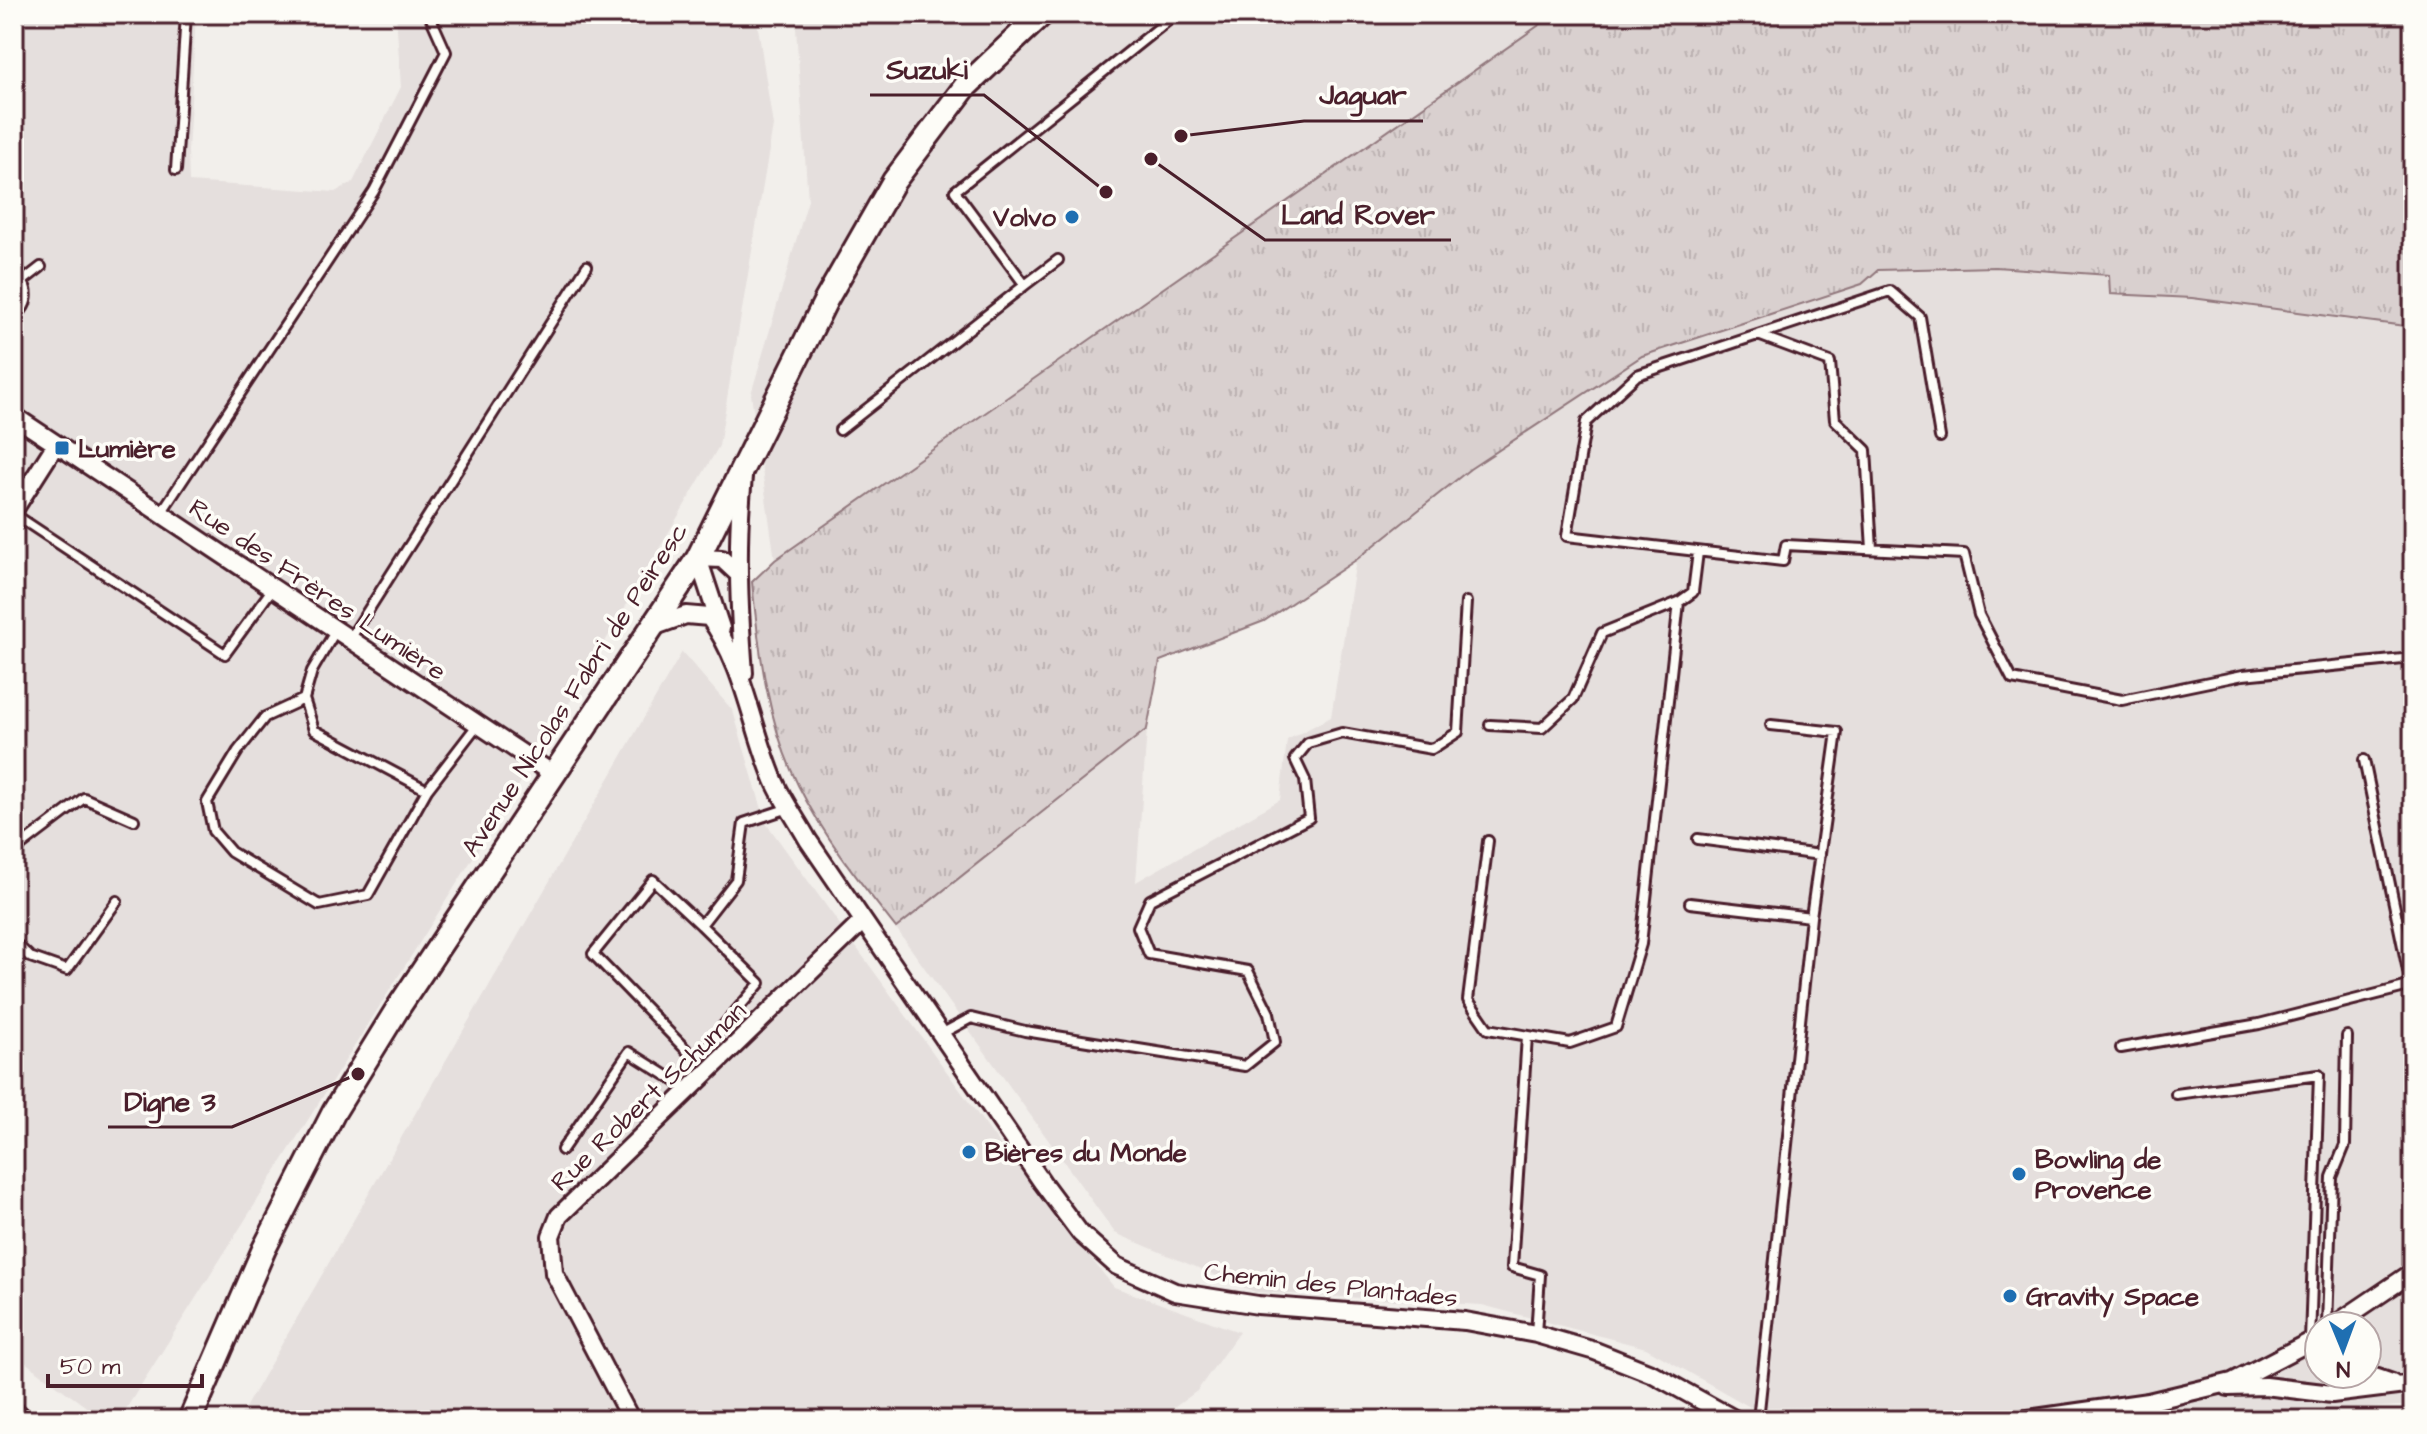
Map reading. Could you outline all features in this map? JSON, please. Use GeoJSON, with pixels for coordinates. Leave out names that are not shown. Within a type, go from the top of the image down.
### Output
{"type":"FeatureCollection","features":[{"type":"Feature","properties":{"kind":"street","name":"Avenue Nicolas Fabri de Peiresc"},"geometry":{"type":"LineString","coordinates":[[190,1420],[264,1249],[334,1112],[398,1008],[698,558],[826,300],[894,181],[965,87],[1042,14]]}},
{"type":"Feature","properties":{"kind":"street","name":"Rue des Frères Lumière"},"geometry":{"type":"LineString","coordinates":[[14,416],[553,774]]}},
{"type":"Feature","properties":{"kind":"street"},"geometry":{"type":"LineString","coordinates":[[14,512],[56,444]]}},
{"type":"Feature","properties":{"kind":"street"},"geometry":{"type":"LineString","coordinates":[[744,465],[737,573],[746,691]]}},
{"type":"Feature","properties":{"kind":"street"},"geometry":{"type":"LineString","coordinates":[[737,573],[722,559],[698,558],[746,691]]}},
{"type":"Feature","properties":{"kind":"street"},"geometry":{"type":"LineString","coordinates":[[650,628],[686,615],[709,617],[725,638]]}},
{"type":"Feature","properties":{"kind":"street","name":"Chemin des Plantades"},"geometry":{"type":"LineString","coordinates":[[746,691],[775,780],[808,840],[1080,1233],[1117,1266],[1175,1292],[1258,1305],[1465,1321],[1536,1334],[1595,1351],[1653,1374],[1736,1420]]}},
{"type":"Feature","properties":{"kind":"street","name":"Rue Robert Schuman"},"geometry":{"type":"LineString","coordinates":[[631,1420],[554,1273],[551,1236],[559,1216],[863,921]]}},
{"type":"Feature","properties":{"kind":"street"},"geometry":{"type":"LineString","coordinates":[[2355,1310],[2413,1272]]}},
{"type":"Feature","properties":{"kind":"street"},"geometry":{"type":"LineString","coordinates":[[2021,1420],[2148,1402],[2232,1382],[2303,1345]]}},
{"type":"Feature","properties":{"kind":"street"},"geometry":{"type":"LineString","coordinates":[[2383,1379],[2405,1385]]}},
{"type":"Feature","properties":{"kind":"street"},"geometry":{"type":"LineString","coordinates":[[2208,1387],[2265,1386],[2332,1394],[2405,1385]]}},
{"type":"Feature","properties":{"kind":"lane"},"geometry":{"type":"LineString","coordinates":[[176,170],[186,14]]}},
{"type":"Feature","properties":{"kind":"lane"},"geometry":{"type":"LineString","coordinates":[[160,513],[374,191],[446,52],[429,14]]}},
{"type":"Feature","properties":{"kind":"lane"},"geometry":{"type":"LineString","coordinates":[[1025,285],[955,191],[1176,14]]}},
{"type":"Feature","properties":{"kind":"lane"},"geometry":{"type":"LineString","coordinates":[[840,430],[1058,260]]}},
{"type":"Feature","properties":{"kind":"lane"},"geometry":{"type":"LineString","coordinates":[[427,790],[314,730],[304,699],[312,671],[343,635],[587,266]]}},
{"type":"Feature","properties":{"kind":"lane"},"geometry":{"type":"LineString","coordinates":[[23,281],[41,267]]}},
{"type":"Feature","properties":{"kind":"lane"},"geometry":{"type":"LineString","coordinates":[[14,274],[27,289],[26,304],[14,317]]}},
{"type":"Feature","properties":{"kind":"lane"},"geometry":{"type":"LineString","coordinates":[[1940,437],[1920,317],[1890,291],[1637,375],[1586,422],[1567,536],[1783,561],[1786,545],[1964,554],[1979,615],[2012,679],[2122,700],[2243,675],[2413,658]]}},
{"type":"Feature","properties":{"kind":"lane"},"geometry":{"type":"LineString","coordinates":[[1758,335],[1830,362],[1835,420],[1866,450],[1872,549]]}},
{"type":"Feature","properties":{"kind":"lane"},"geometry":{"type":"LineString","coordinates":[[14,512],[225,654],[273,588]]}},
{"type":"Feature","properties":{"kind":"lane"},"geometry":{"type":"LineString","coordinates":[[1490,725],[1542,728],[1573,699],[1602,633],[1679,602],[1693,592],[1698,552]]}},
{"type":"Feature","properties":{"kind":"lane"},"geometry":{"type":"LineString","coordinates":[[940,1034],[971,1018],[1025,1031],[1245,1066],[1275,1042],[1269,1013],[1248,971],[1149,954],[1138,927],[1150,900],[1309,818],[1305,780],[1295,759],[1308,743],[1342,733],[1432,749],[1458,732],[1466,602]]}},
{"type":"Feature","properties":{"kind":"lane"},"geometry":{"type":"LineString","coordinates":[[1488,841],[1468,1000],[1488,1029],[1570,1043],[1616,1027],[1641,944],[1679,602]]}},
{"type":"Feature","properties":{"kind":"lane"},"geometry":{"type":"LineString","coordinates":[[304,699],[265,717],[238,751],[207,802],[213,831],[231,852],[319,905],[368,895],[427,790],[478,724]]}},
{"type":"Feature","properties":{"kind":"lane"},"geometry":{"type":"LineString","coordinates":[[1758,1420],[1811,917],[1837,732],[1771,725]]}},
{"type":"Feature","properties":{"kind":"lane"},"geometry":{"type":"LineString","coordinates":[[2121,1048],[2259,1024],[2412,985],[2364,760]]}},
{"type":"Feature","properties":{"kind":"lane"},"geometry":{"type":"LineString","coordinates":[[14,851],[84,798],[134,820]]}},
{"type":"Feature","properties":{"kind":"lane"},"geometry":{"type":"LineString","coordinates":[[701,925],[736,880],[744,823],[790,808]]}},
{"type":"Feature","properties":{"kind":"lane"},"geometry":{"type":"LineString","coordinates":[[1698,839],[1820,855]]}},
{"type":"Feature","properties":{"kind":"lane"},"geometry":{"type":"LineString","coordinates":[[653,880],[701,925],[760,983],[695,1059],[593,954],[653,880]]}},
{"type":"Feature","properties":{"kind":"lane"},"geometry":{"type":"LineString","coordinates":[[14,942],[30,957],[67,970],[117,901]]}},
{"type":"Feature","properties":{"kind":"lane"},"geometry":{"type":"LineString","coordinates":[[1690,903],[1811,917]]}},
{"type":"Feature","properties":{"kind":"lane"},"geometry":{"type":"LineString","coordinates":[[1527,1036],[1512,1267],[1540,1275],[1536,1334]]}},
{"type":"Feature","properties":{"kind":"lane"},"geometry":{"type":"LineString","coordinates":[[2330,1310],[2332,1177],[2345,1145],[2347,1036]]}},
{"type":"Feature","properties":{"kind":"lane"},"geometry":{"type":"LineString","coordinates":[[562,1150],[629,1052],[689,1090]]}},
{"type":"Feature","properties":{"kind":"lane"},"geometry":{"type":"LineString","coordinates":[[2176,1094],[2319,1075],[2315,1310]]}},
{"type":"Feature","properties":{"kind":"shaded area"},"geometry":{"type":"Polygon","coordinates":[[[14,14],[196,14],[189,182],[335,192],[353,182],[401,87],[396,14],[756,14],[773,126],[719,446],[556,726],[119,1420],[104,1420],[14,1354],[14,14]]]}},
{"type":"Feature","properties":{"kind":"shaded area"},"geometry":{"type":"Polygon","coordinates":[[[795,14],[1555,14],[775,560],[751,394],[808,200],[795,14]]]}},
{"type":"Feature","properties":{"kind":"shaded area"},"geometry":{"type":"Polygon","coordinates":[[[1995,267],[2109,275],[2111,294],[2192,298],[2413,327],[2413,1405],[2340,1410],[1750,1407],[1646,1348],[1482,1305],[1255,1292],[1115,1233],[896,928],[1147,729],[1136,882],[1280,800],[1287,740],[1331,717],[1356,560],[1470,469],[1642,356],[1862,284],[1878,270],[1995,267]]]}},
{"type":"Feature","properties":{"kind":"shaded area"},"geometry":{"type":"Polygon","coordinates":[[[682,652],[733,711],[766,823],[1000,1145],[1114,1287],[1239,1332],[1197,1391],[1157,1420],[238,1420],[682,652]]]}},
{"type":"Feature","properties":{"kind":"green space"},"geometry":{"type":"Polygon","coordinates":[[[1555,14],[2413,14],[2413,327],[2192,298],[2110,294],[2109,275],[1995,267],[1878,270],[1862,284],[1642,356],[1470,469],[1356,560],[1264,621],[1160,661],[1147,729],[896,928],[831,841],[787,761],[766,686],[752,582],[775,560],[1555,14]]]}},
{"type":"Feature","properties":{"kind":"place","name":"Jaguar"},"geometry":{"type":"Point","coordinates":[1181,136]}},
{"type":"Feature","properties":{"kind":"place","name":"Land Rover"},"geometry":{"type":"Point","coordinates":[1151,159]}},
{"type":"Feature","properties":{"kind":"place","name":"Suzuki"},"geometry":{"type":"Point","coordinates":[1106,192]}},
{"type":"Feature","properties":{"kind":"place","name":"Volvo"},"geometry":{"type":"Point","coordinates":[1072,217]}},
{"type":"Feature","properties":{"kind":"place","name":"Lumière"},"geometry":{"type":"Point","coordinates":[62,448]}},
{"type":"Feature","properties":{"kind":"place","name":"Digne 3"},"geometry":{"type":"Point","coordinates":[358,1074]}},
{"type":"Feature","properties":{"kind":"place","name":"Bières du Monde"},"geometry":{"type":"Point","coordinates":[969,1152]}},
{"type":"Feature","properties":{"kind":"place","name":"Bowling de Provence"},"geometry":{"type":"Point","coordinates":[2019,1174]}},
{"type":"Feature","properties":{"kind":"place","name":"Gravity Space"},"geometry":{"type":"Point","coordinates":[2010,1296]}}]}
